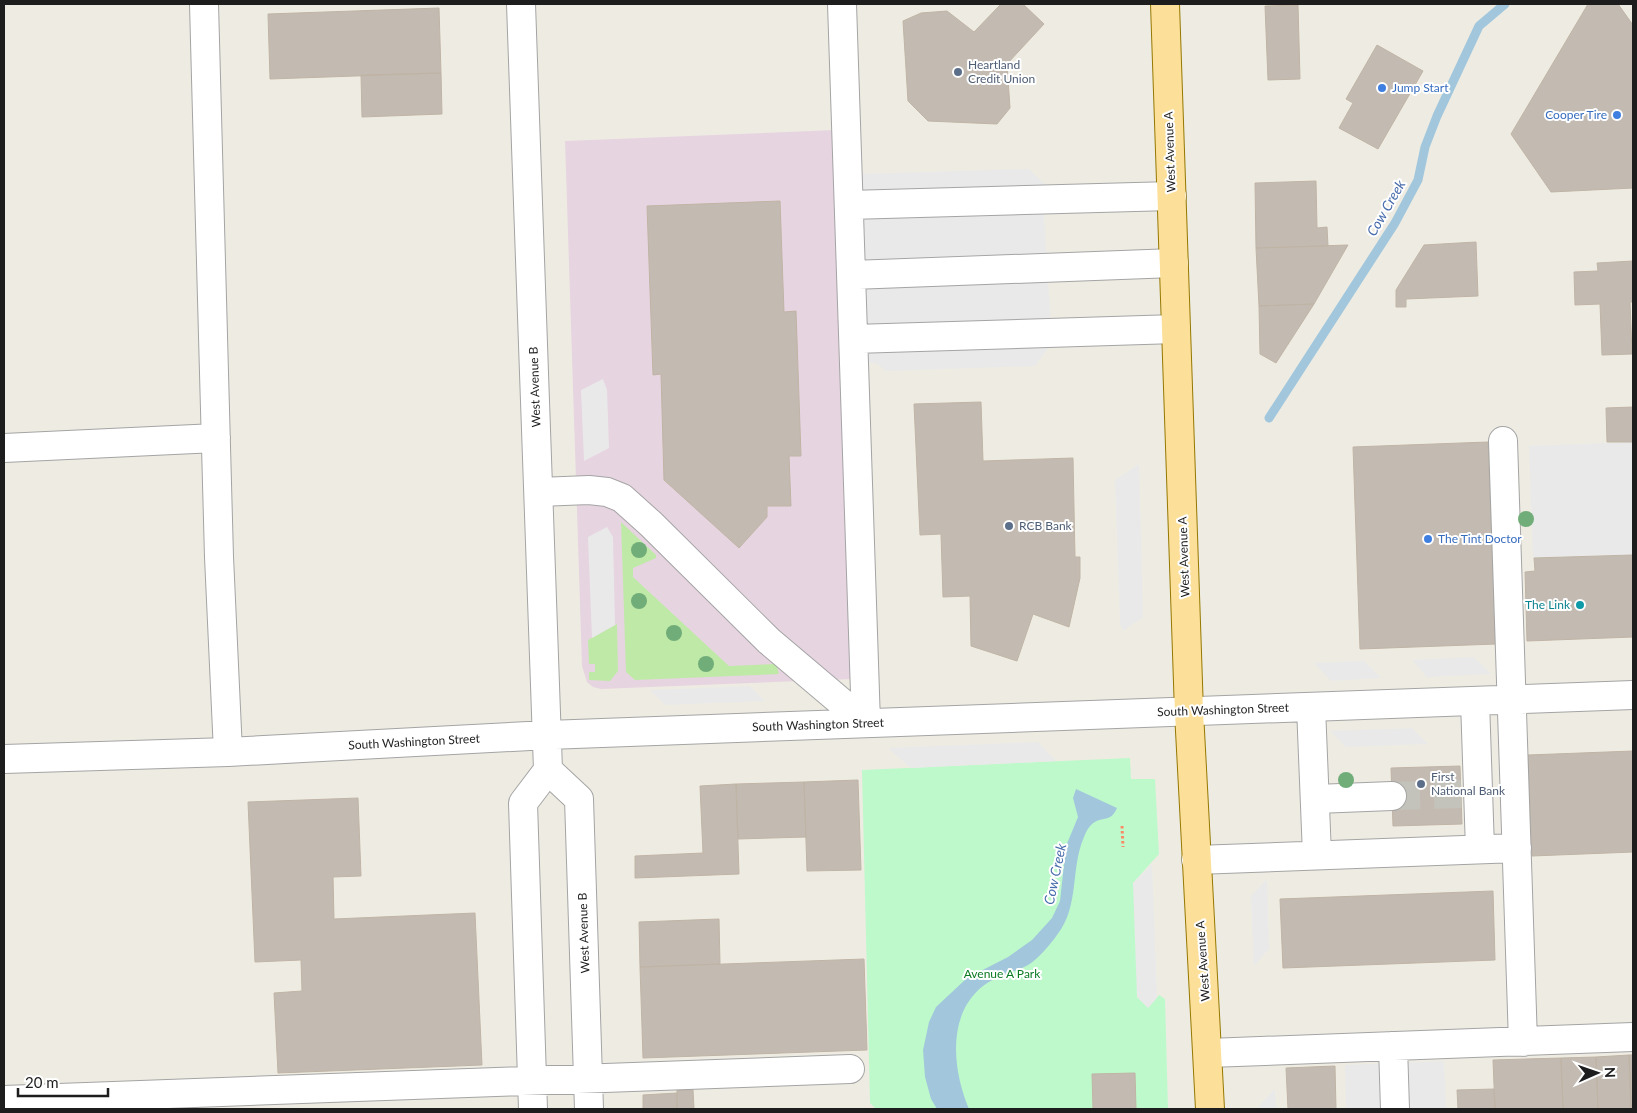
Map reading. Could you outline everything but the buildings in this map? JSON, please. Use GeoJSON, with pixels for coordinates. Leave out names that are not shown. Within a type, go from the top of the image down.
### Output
{"type":"FeatureCollection","features":[{"type":"Feature","properties":{"kind":"main road","name":"West Avenue A"},"geometry":{"type":"LineString","coordinates":[[1165,4],[1189,712],[1196,860],[1209,1053],[1210,1109]]}},
{"type":"Feature","properties":{"kind":"street"},"geometry":{"type":"LineString","coordinates":[[204,4],[216,438],[228,752]]}},
{"type":"Feature","properties":{"kind":"street","name":"West Avenue B"},"geometry":{"type":"LineString","coordinates":[[521,4],[548,770],[579,799],[589,1109]]}},
{"type":"Feature","properties":{"kind":"street"},"geometry":{"type":"LineString","coordinates":[[842,4],[866,723]]}},
{"type":"Feature","properties":{"kind":"street"},"geometry":{"type":"LineString","coordinates":[[849,205],[1172,196]]}},
{"type":"Feature","properties":{"kind":"street"},"geometry":{"type":"LineString","coordinates":[[852,275],[1174,263]]}},
{"type":"Feature","properties":{"kind":"street"},"geometry":{"type":"LineString","coordinates":[[854,339],[1176,329]]}},
{"type":"Feature","properties":{"kind":"street"},"geometry":{"type":"LineString","coordinates":[[4,448],[216,438]]}},
{"type":"Feature","properties":{"kind":"street"},"geometry":{"type":"LineString","coordinates":[[1503,441],[1523,1042]]}},
{"type":"Feature","properties":{"kind":"street"},"geometry":{"type":"LineString","coordinates":[[539,492],[589,490],[607,492],[622,498],[651,524],[769,641],[866,723]]}},
{"type":"Feature","properties":{"kind":"street","name":"South Washington Street"},"geometry":{"type":"LineString","coordinates":[[4,760],[228,752],[548,735],[1633,695]]}},
{"type":"Feature","properties":{"kind":"street"},"geometry":{"type":"LineString","coordinates":[[1475,701],[1469,794],[1480,849]]}},
{"type":"Feature","properties":{"kind":"street"},"geometry":{"type":"LineString","coordinates":[[1311,707],[1318,855]]}},
{"type":"Feature","properties":{"kind":"street"},"geometry":{"type":"LineString","coordinates":[[533,1109],[523,803],[548,770]]}},
{"type":"Feature","properties":{"kind":"street"},"geometry":{"type":"LineString","coordinates":[[1316,800],[1392,796]]}},
{"type":"Feature","properties":{"kind":"street"},"geometry":{"type":"LineString","coordinates":[[1196,860],[1517,848]]}},
{"type":"Feature","properties":{"kind":"street"},"geometry":{"type":"LineString","coordinates":[[1209,1053],[1633,1037]]}},
{"type":"Feature","properties":{"kind":"street"},"geometry":{"type":"LineString","coordinates":[[1393,1046],[1395,1109]]}},
{"type":"Feature","properties":{"kind":"street"},"geometry":{"type":"LineString","coordinates":[[4,1100],[850,1069]]}},
{"type":"Feature","properties":{"kind":"path"},"geometry":{"type":"LineString","coordinates":[[1122,826],[1123,847]]}},
{"type":"Feature","properties":{"kind":"shaded area"},"geometry":{"type":"Polygon","coordinates":[[[835,130],[853,679],[601,689],[593,687],[587,682],[582,666],[565,141],[835,130]]]}},
{"type":"Feature","properties":{"kind":"shaded area"},"geometry":{"type":"Polygon","coordinates":[[[1029,169],[1050,189],[1047,212],[1044,215],[1052,343],[1035,366],[886,371],[876,363],[869,363],[862,174],[1029,169]]]}},
{"type":"Feature","properties":{"kind":"shaded area"},"geometry":{"type":"Polygon","coordinates":[[[603,379],[607,390],[609,448],[584,461],[581,390],[603,379]]]}},
{"type":"Feature","properties":{"kind":"shaded area"},"geometry":{"type":"Polygon","coordinates":[[[1633,442],[1633,555],[1533,558],[1529,446],[1633,442]]]}},
{"type":"Feature","properties":{"kind":"shaded area"},"geometry":{"type":"Polygon","coordinates":[[[1139,464],[1143,617],[1123,631],[1120,624],[1115,480],[1139,464]]]}},
{"type":"Feature","properties":{"kind":"shaded area"},"geometry":{"type":"Polygon","coordinates":[[[607,527],[613,537],[615,625],[592,638],[588,537],[607,527]]]}},
{"type":"Feature","properties":{"kind":"shaded area"},"geometry":{"type":"Polygon","coordinates":[[[1474,657],[1491,674],[1427,677],[1412,660],[1474,657]]]}},
{"type":"Feature","properties":{"kind":"shaded area"},"geometry":{"type":"Polygon","coordinates":[[[1364,661],[1381,678],[1331,681],[1314,663],[1364,661]]]}},
{"type":"Feature","properties":{"kind":"shaded area"},"geometry":{"type":"Polygon","coordinates":[[[750,686],[765,701],[665,705],[650,690],[750,686]]]}},
{"type":"Feature","properties":{"kind":"shaded area"},"geometry":{"type":"Polygon","coordinates":[[[1412,728],[1428,744],[1346,747],[1330,731],[1412,728]]]}},
{"type":"Feature","properties":{"kind":"shaded area"},"geometry":{"type":"Polygon","coordinates":[[[1038,742],[1056,761],[911,768],[888,748],[1038,742]]]}},
{"type":"Feature","properties":{"kind":"shaded area"},"geometry":{"type":"Polygon","coordinates":[[[1152,864],[1157,998],[1148,1008],[1137,997],[1133,883],[1152,864]]]}},
{"type":"Feature","properties":{"kind":"shaded area"},"geometry":{"type":"Polygon","coordinates":[[[1267,879],[1269,949],[1254,966],[1251,896],[1267,879]]]}},
{"type":"Feature","properties":{"kind":"shaded area"},"geometry":{"type":"Polygon","coordinates":[[[1444,1061],[1446,1109],[1346,1109],[1345,1065],[1444,1061]]]}},
{"type":"Feature","properties":{"kind":"shaded area"},"geometry":{"type":"Polygon","coordinates":[[[1275,1089],[1276,1109],[1259,1109],[1259,1106],[1275,1089]]]}},
{"type":"Feature","properties":{"kind":"green space"},"geometry":{"type":"Polygon","coordinates":[[[621,522],[656,555],[656,558],[633,568],[633,577],[729,666],[776,664],[779,674],[635,680],[626,672],[621,522]]]}},
{"type":"Feature","properties":{"kind":"green space"},"geometry":{"type":"Polygon","coordinates":[[[617,624],[618,671],[610,681],[589,680],[589,672],[595,672],[595,664],[589,664],[588,640],[617,624]]]}},
{"type":"Feature","properties":{"kind":"green space","name":"Avenue A Park"},"geometry":{"type":"Polygon","coordinates":[[[1130,758],[1131,779],[1155,779],[1159,854],[1133,883],[1148,1007],[1159,995],[1165,999],[1168,1109],[876,1109],[870,1103],[862,770],[1130,758]]]}},
{"type":"Feature","properties":{"kind":"water"},"geometry":{"type":"Polygon","coordinates":[[[1076,789],[1117,808],[1110,817],[1093,823],[1084,837],[1077,862],[1069,912],[1054,939],[1044,952],[1032,962],[1023,968],[988,983],[971,998],[963,1012],[956,1044],[959,1078],[969,1109],[937,1109],[931,1099],[925,1077],[923,1050],[929,1022],[936,1007],[967,978],[1008,957],[1032,940],[1052,918],[1060,901],[1066,846],[1078,817],[1073,798],[1076,789]]]}},
{"type":"Feature","properties":{"kind":"waterway","name":"Cow Creek"},"geometry":{"type":"LineString","coordinates":[[1269,418],[1395,223],[1418,180],[1425,147],[1437,116],[1479,26],[1505,4]]}},
{"type":"Feature","properties":{"kind":"tunnel"},"geometry":{"type":"LineString","coordinates":[[1392,796],[1461,794]]}},
{"type":"Feature","properties":{"kind":"place","name":"Heartland Credit Union"},"geometry":{"type":"Point","coordinates":[958,72]}},
{"type":"Feature","properties":{"kind":"place","name":"Jump Start"},"geometry":{"type":"Point","coordinates":[1382,88]}},
{"type":"Feature","properties":{"kind":"place","name":"Cooper Tire"},"geometry":{"type":"Point","coordinates":[1617,115]}},
{"type":"Feature","properties":{"kind":"place","name":"RCB Bank"},"geometry":{"type":"Point","coordinates":[1009,526]}},
{"type":"Feature","properties":{"kind":"place","name":"The Tint Doctor"},"geometry":{"type":"Point","coordinates":[1428,539]}},
{"type":"Feature","properties":{"kind":"place","name":"The Link"},"geometry":{"type":"Point","coordinates":[1580,605]}},
{"type":"Feature","properties":{"kind":"place","name":"First National Bank"},"geometry":{"type":"Point","coordinates":[1421,784]}}]}
